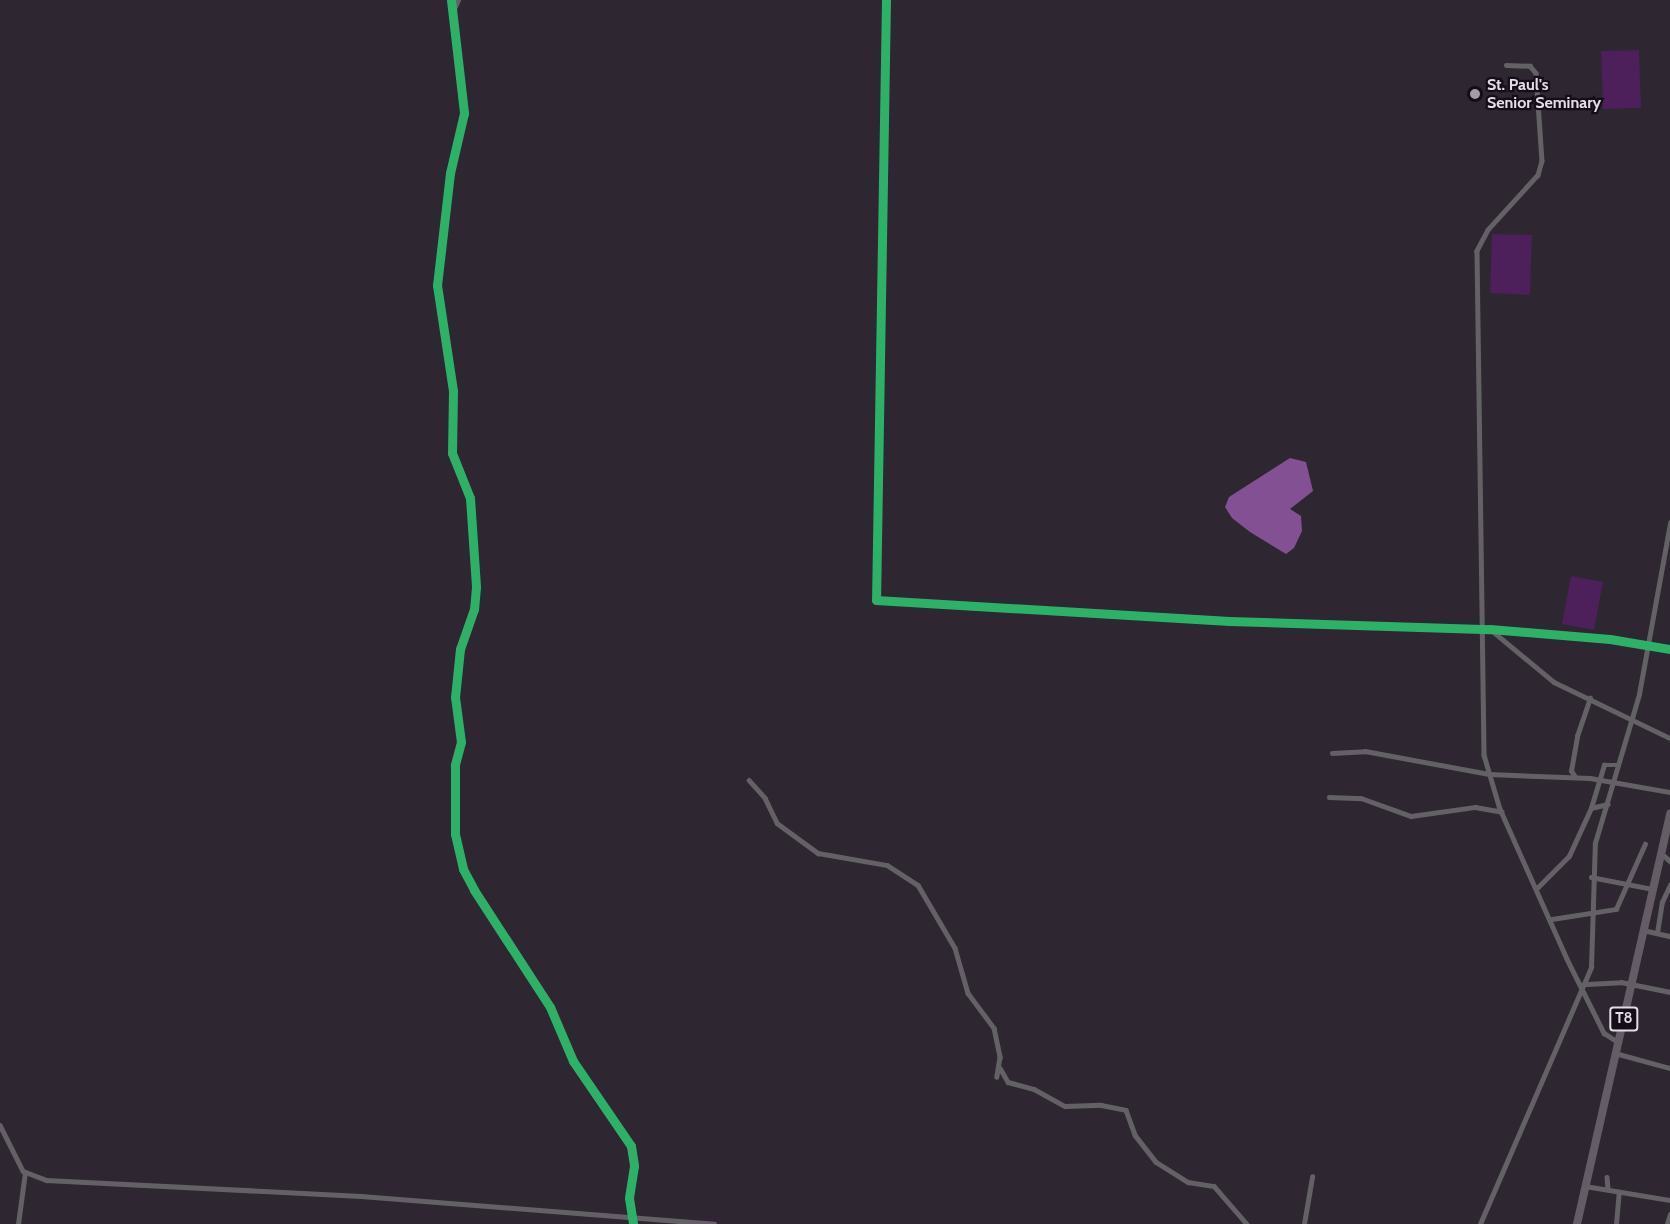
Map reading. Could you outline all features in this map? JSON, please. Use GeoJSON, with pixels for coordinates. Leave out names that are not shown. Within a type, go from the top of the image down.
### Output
{"type":"FeatureCollection","features":[{"type":"Feature","properties":{"kind":"highway","name":"T8"},"geometry":{"type":"LineString","coordinates":[[1577,1224],[1670,813]]}},
{"type":"Feature","properties":{"kind":"street"},"geometry":{"type":"LineString","coordinates":[[451,0],[464,113],[445,205],[438,294],[453,391],[452,453],[470,498],[476,587],[474,609],[460,649],[455,697],[461,742],[455,765],[455,834],[463,869],[474,890],[550,1007],[573,1061],[631,1146],[634,1166],[629,1198],[633,1224]]}},
{"type":"Feature","properties":{"kind":"street"},"geometry":{"type":"LineString","coordinates":[[452,13],[458,0]]}},
{"type":"Feature","properties":{"kind":"street"},"geometry":{"type":"LineString","coordinates":[[886,0],[876,600],[960,608],[1229,621],[1490,629],[1647,644],[1670,649]]}},
{"type":"Feature","properties":{"kind":"street"},"geometry":{"type":"LineString","coordinates":[[1506,64],[1530,66],[1536,73],[1542,161],[1538,175],[1488,230],[1477,251],[1482,730],[1489,774],[1502,812],[1584,986],[1604,1034],[1618,1042]]}},
{"type":"Feature","properties":{"kind":"street"},"geometry":{"type":"LineString","coordinates":[[1480,1224],[1584,986],[1592,959],[1591,877],[1595,843],[1631,722],[1670,523]]}},
{"type":"Feature","properties":{"kind":"street"},"geometry":{"type":"LineString","coordinates":[[1490,629],[1554,682],[1590,698],[1631,722],[1670,738]]}},
{"type":"Feature","properties":{"kind":"street"},"geometry":{"type":"LineString","coordinates":[[1575,777],[1571,771],[1577,736],[1590,698]]}},
{"type":"Feature","properties":{"kind":"street"},"geometry":{"type":"LineString","coordinates":[[1332,753],[1365,750],[1489,774],[1575,777],[1670,792]]}},
{"type":"Feature","properties":{"kind":"street"},"geometry":{"type":"LineString","coordinates":[[1537,888],[1569,856],[1591,808],[1604,765],[1618,765]]}},
{"type":"Feature","properties":{"kind":"street"},"geometry":{"type":"LineString","coordinates":[[749,780],[765,798],[777,823],[818,854],[887,865],[918,885],[955,948],[964,986],[994,1028],[999,1066],[997,1077]]}},
{"type":"Feature","properties":{"kind":"street"},"geometry":{"type":"LineString","coordinates":[[1329,797],[1360,798],[1411,816],[1475,807],[1502,812]]}},
{"type":"Feature","properties":{"kind":"street"},"geometry":{"type":"LineString","coordinates":[[1591,808],[1608,804]]}},
{"type":"Feature","properties":{"kind":"street"},"geometry":{"type":"LineString","coordinates":[[1552,919],[1616,909],[1645,844]]}},
{"type":"Feature","properties":{"kind":"street"},"geometry":{"type":"LineString","coordinates":[[1661,852],[1670,861]]}},
{"type":"Feature","properties":{"kind":"street"},"geometry":{"type":"LineString","coordinates":[[1591,877],[1653,889]]}},
{"type":"Feature","properties":{"kind":"street"},"geometry":{"type":"LineString","coordinates":[[1657,933],[1662,902],[1670,885]]}},
{"type":"Feature","properties":{"kind":"street"},"geometry":{"type":"LineString","coordinates":[[1643,930],[1670,936]]}},
{"type":"Feature","properties":{"kind":"street"},"geometry":{"type":"LineString","coordinates":[[1584,986],[1616,981],[1670,992]]}},
{"type":"Feature","properties":{"kind":"street"},"geometry":{"type":"LineString","coordinates":[[1615,1053],[1670,1067]]}},
{"type":"Feature","properties":{"kind":"street"},"geometry":{"type":"LineString","coordinates":[[999,1066],[1008,1082],[1034,1089],[1065,1107],[1092,1104],[1126,1110],[1135,1135],[1156,1162],[1188,1182],[1214,1186],[1247,1224]]}},
{"type":"Feature","properties":{"kind":"street"},"geometry":{"type":"LineString","coordinates":[[0,1125],[7,1145],[25,1172],[39,1179],[361,1196],[714,1224]]}},
{"type":"Feature","properties":{"kind":"street"},"geometry":{"type":"LineString","coordinates":[[18,1224],[25,1172]]}},
{"type":"Feature","properties":{"kind":"street"},"geometry":{"type":"LineString","coordinates":[[1304,1224],[1312,1177]]}},
{"type":"Feature","properties":{"kind":"street"},"geometry":{"type":"LineString","coordinates":[[1607,1177],[1608,1189]]}},
{"type":"Feature","properties":{"kind":"street"},"geometry":{"type":"LineString","coordinates":[[1585,1186],[1670,1200]]}},
{"type":"Feature","properties":{"kind":"street"},"geometry":{"type":"LineString","coordinates":[[1616,1224],[1619,1192]]}},
{"type":"Feature","properties":{"kind":"street"},"geometry":{"type":"LineString","coordinates":[[1667,1224],[1670,1214]]}},
{"type":"Feature","properties":{"kind":"shaded area"},"geometry":{"type":"Polygon","coordinates":[[[1639,50],[1641,108],[1603,109],[1601,51],[1639,50]]]}},
{"type":"Feature","properties":{"kind":"shaded area"},"geometry":{"type":"Polygon","coordinates":[[[1492,234],[1532,235],[1530,295],[1490,293],[1492,234]]]}},
{"type":"Feature","properties":{"kind":"shaded area"},"geometry":{"type":"Polygon","coordinates":[[[1290,458],[1306,462],[1313,491],[1290,509],[1301,516],[1302,531],[1294,548],[1286,554],[1250,532],[1232,518],[1225,507],[1229,497],[1290,458]]]}},
{"type":"Feature","properties":{"kind":"shaded area"},"geometry":{"type":"Polygon","coordinates":[[[1571,576],[1603,582],[1594,630],[1562,624],[1571,576]]]}},
{"type":"Feature","properties":{"kind":"cycle path"},"geometry":{"type":"LineString","coordinates":[[451,0],[464,113],[450,173],[437,285],[453,391],[452,453],[470,498],[476,587],[474,609],[460,649],[455,697],[461,742],[455,765],[455,834],[463,869],[474,890],[550,1007],[573,1061],[631,1146],[634,1166],[629,1198],[633,1224]]}},
{"type":"Feature","properties":{"kind":"cycle path"},"geometry":{"type":"LineString","coordinates":[[886,0],[876,600],[1229,621],[1490,629],[1610,639],[1670,649]]}},
{"type":"Feature","properties":{"kind":"place","name":"St. Paul's Senior Seminary"},"geometry":{"type":"Point","coordinates":[1475,94]}}]}
